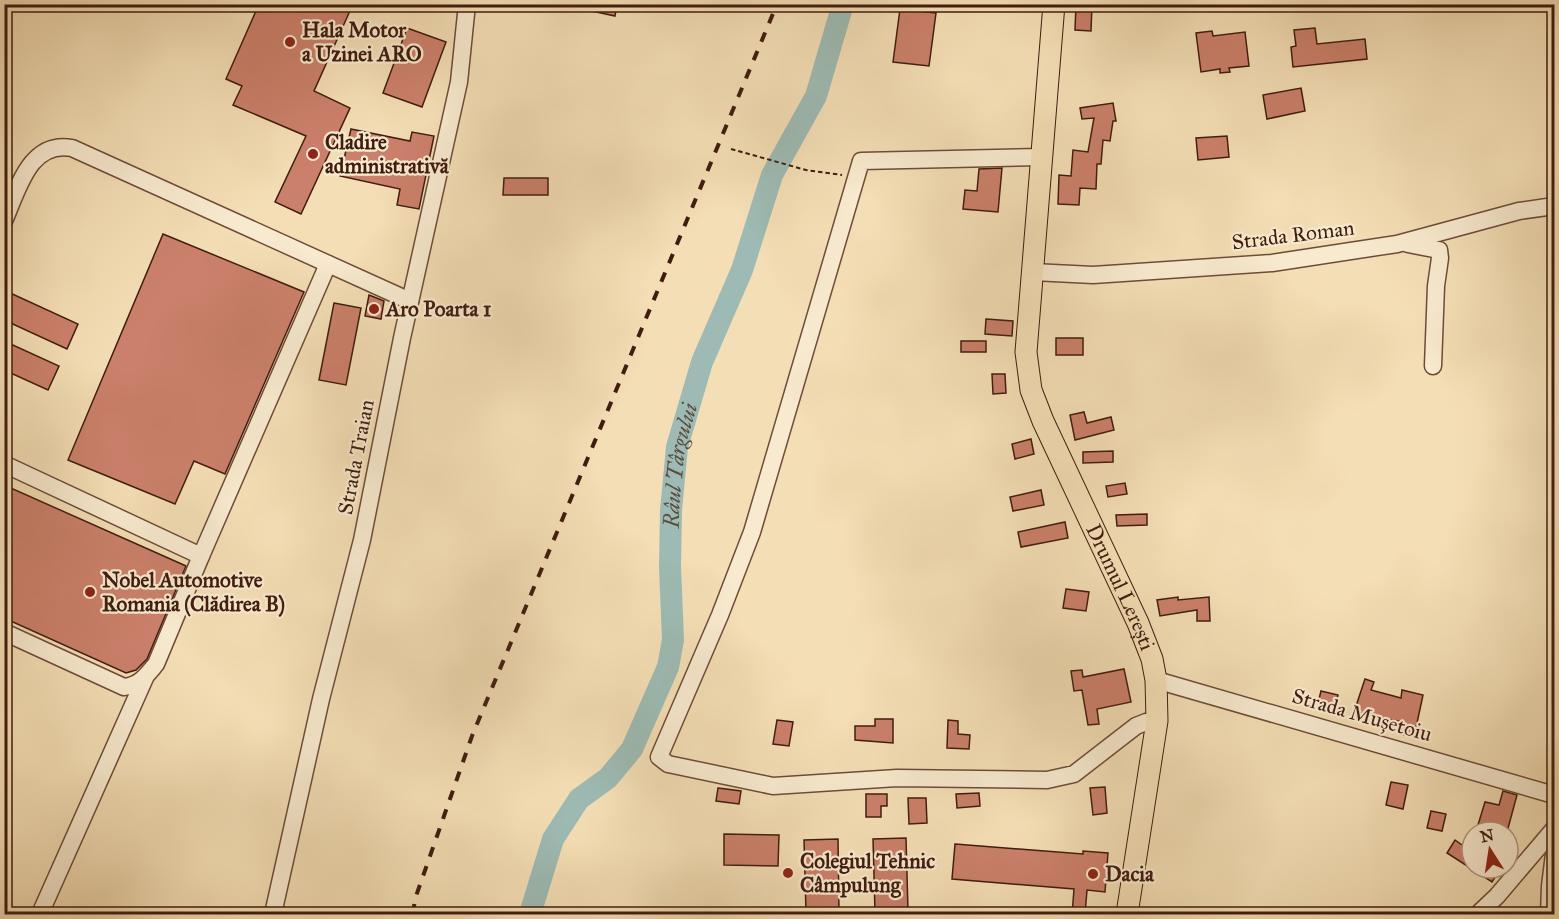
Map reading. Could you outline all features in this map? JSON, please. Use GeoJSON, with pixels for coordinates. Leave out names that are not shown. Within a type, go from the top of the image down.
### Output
{"type":"FeatureCollection","features":[{"type":"Feature","properties":{"kind":"main road","name":"Drumul Lerești"},"geometry":{"type":"LineString","coordinates":[[1054,4],[1026,352],[1031,390],[1055,449],[1141,631],[1152,659],[1156,680],[1156,721],[1127,915]]}},
{"type":"Feature","properties":{"kind":"street","name":"Strada Traian"},"geometry":{"type":"LineString","coordinates":[[273,915],[321,699],[362,540],[410,301],[459,82],[467,4]]}},
{"type":"Feature","properties":{"kind":"street"},"geometry":{"type":"LineString","coordinates":[[4,221],[28,169],[37,156],[48,149],[60,146],[72,148],[410,301]]}},
{"type":"Feature","properties":{"kind":"street"},"geometry":{"type":"LineString","coordinates":[[1042,157],[861,161],[752,532],[720,615],[659,757],[668,764],[773,786],[897,778],[1047,780],[1074,774],[1136,726],[1156,721]]}},
{"type":"Feature","properties":{"kind":"street","name":"Strada Roman"},"geometry":{"type":"LineString","coordinates":[[1033,273],[1127,273],[1272,262],[1404,242],[1519,211],[1554,206]]}},
{"type":"Feature","properties":{"kind":"street"},"geometry":{"type":"LineString","coordinates":[[1404,242],[1438,250],[1440,258],[1436,286],[1433,366]]}},
{"type":"Feature","properties":{"kind":"street"},"geometry":{"type":"LineString","coordinates":[[4,632],[124,687],[136,685],[145,678],[156,664],[328,264]]}},
{"type":"Feature","properties":{"kind":"street"},"geometry":{"type":"LineString","coordinates":[[4,464],[201,556]]}},
{"type":"Feature","properties":{"kind":"street"},"geometry":{"type":"LineString","coordinates":[[40,915],[145,678]]}},
{"type":"Feature","properties":{"kind":"street","name":"Strada Mușetoiu"},"geometry":{"type":"LineString","coordinates":[[1156,680],[1554,795]]}},
{"type":"Feature","properties":{"kind":"street"},"geometry":{"type":"LineString","coordinates":[[1478,915],[1554,829]]}},
{"type":"Feature","properties":{"kind":"street"},"geometry":{"type":"LineString","coordinates":[[1549,915],[1554,854]]}},
{"type":"Feature","properties":{"kind":"path"},"geometry":{"type":"LineString","coordinates":[[731,150],[806,171],[856,177]]}},
{"type":"Feature","properties":{"kind":"building","name":"Hala Motor a Uzinei ARO"},"geometry":{"type":"Polygon","coordinates":[[[259,4],[353,4],[314,91],[350,108],[301,214],[275,202],[306,136],[233,105],[242,86],[226,79],[259,4]]]}},
{"type":"Feature","properties":{"kind":"building"},"geometry":{"type":"Polygon","coordinates":[[[583,4],[617,4],[615,16],[582,9],[583,4]]]}},
{"type":"Feature","properties":{"kind":"building"},"geometry":{"type":"Polygon","coordinates":[[[1076,4],[1092,4],[1091,31],[1075,30],[1076,4]]]}},
{"type":"Feature","properties":{"kind":"building"},"geometry":{"type":"Polygon","coordinates":[[[900,9],[936,13],[929,66],[893,62],[900,9]]]}},
{"type":"Feature","properties":{"kind":"building"},"geometry":{"type":"Polygon","coordinates":[[[407,28],[446,42],[422,107],[383,93],[407,28]]]}},
{"type":"Feature","properties":{"kind":"building"},"geometry":{"type":"Polygon","coordinates":[[[1315,28],[1317,44],[1365,39],[1367,59],[1293,67],[1291,47],[1296,46],[1294,30],[1315,28]]]}},
{"type":"Feature","properties":{"kind":"building"},"geometry":{"type":"Polygon","coordinates":[[[1212,31],[1213,36],[1245,32],[1249,66],[1229,68],[1230,72],[1220,73],[1220,69],[1201,72],[1196,33],[1212,31]]]}},
{"type":"Feature","properties":{"kind":"building"},"geometry":{"type":"Polygon","coordinates":[[[1301,88],[1305,111],[1267,119],[1263,95],[1301,88]]]}},
{"type":"Feature","properties":{"kind":"building"},"geometry":{"type":"Polygon","coordinates":[[[1113,103],[1116,121],[1113,121],[1110,141],[1103,140],[1101,164],[1097,164],[1096,189],[1080,188],[1079,205],[1058,204],[1059,175],[1071,176],[1073,150],[1088,152],[1094,118],[1082,119],[1080,108],[1113,103]]]}},
{"type":"Feature","properties":{"kind":"building"},"geometry":{"type":"Polygon","coordinates":[[[351,129],[410,141],[412,132],[434,136],[419,209],[397,205],[400,189],[340,176],[351,129]]]}},
{"type":"Feature","properties":{"kind":"building"},"geometry":{"type":"Polygon","coordinates":[[[1227,136],[1229,157],[1198,160],[1196,138],[1227,136]]]}},
{"type":"Feature","properties":{"kind":"building"},"geometry":{"type":"Polygon","coordinates":[[[1002,168],[998,212],[963,209],[965,190],[977,191],[979,169],[1002,168]]]}},
{"type":"Feature","properties":{"kind":"building"},"geometry":{"type":"Polygon","coordinates":[[[504,178],[548,178],[548,195],[503,195],[504,178]]]}},
{"type":"Feature","properties":{"kind":"building"},"geometry":{"type":"Polygon","coordinates":[[[163,234],[304,292],[225,474],[194,461],[175,504],[68,460],[163,234]]]}},
{"type":"Feature","properties":{"kind":"building"},"geometry":{"type":"Polygon","coordinates":[[[8,292],[78,324],[67,349],[4,320],[4,299],[8,292]]]}},
{"type":"Feature","properties":{"kind":"building","name":"Aro Poarta 1"},"geometry":{"type":"Polygon","coordinates":[[[369,295],[384,301],[381,319],[365,316],[369,295]]]}},
{"type":"Feature","properties":{"kind":"building"},"geometry":{"type":"Polygon","coordinates":[[[334,303],[361,308],[346,385],[319,380],[334,303]]]}},
{"type":"Feature","properties":{"kind":"building"},"geometry":{"type":"Polygon","coordinates":[[[986,319],[1013,321],[1012,336],[985,334],[986,319]]]}},
{"type":"Feature","properties":{"kind":"building"},"geometry":{"type":"Polygon","coordinates":[[[1056,338],[1083,338],[1083,355],[1056,355],[1056,338]]]}},
{"type":"Feature","properties":{"kind":"building"},"geometry":{"type":"Polygon","coordinates":[[[4,341],[59,366],[48,390],[4,370],[4,341]]]}},
{"type":"Feature","properties":{"kind":"building"},"geometry":{"type":"Polygon","coordinates":[[[961,341],[986,341],[986,352],[961,352],[961,341]]]}},
{"type":"Feature","properties":{"kind":"building"},"geometry":{"type":"Polygon","coordinates":[[[992,374],[1005,374],[1006,393],[993,394],[992,374]]]}},
{"type":"Feature","properties":{"kind":"building"},"geometry":{"type":"Polygon","coordinates":[[[1084,412],[1087,423],[1111,417],[1114,430],[1075,440],[1070,415],[1084,412]]]}},
{"type":"Feature","properties":{"kind":"building"},"geometry":{"type":"Polygon","coordinates":[[[1031,439],[1034,454],[1015,459],[1012,444],[1031,439]]]}},
{"type":"Feature","properties":{"kind":"building"},"geometry":{"type":"Polygon","coordinates":[[[1113,451],[1113,462],[1083,463],[1083,452],[1113,451]]]}},
{"type":"Feature","properties":{"kind":"building"},"geometry":{"type":"Polygon","coordinates":[[[1125,483],[1127,494],[1108,497],[1106,486],[1125,483]]]}},
{"type":"Feature","properties":{"kind":"building","name":"Nobel Automotive Romania (Clădirea B)"},"geometry":{"type":"Polygon","coordinates":[[[4,485],[186,566],[147,659],[136,670],[126,673],[4,618],[4,485]]]}},
{"type":"Feature","properties":{"kind":"building"},"geometry":{"type":"Polygon","coordinates":[[[1041,490],[1044,505],[1013,511],[1010,497],[1041,490]]]}},
{"type":"Feature","properties":{"kind":"building"},"geometry":{"type":"Polygon","coordinates":[[[1147,514],[1147,525],[1117,526],[1116,515],[1147,514]]]}},
{"type":"Feature","properties":{"kind":"building"},"geometry":{"type":"Polygon","coordinates":[[[1065,522],[1068,538],[1021,547],[1018,532],[1065,522]]]}},
{"type":"Feature","properties":{"kind":"building"},"geometry":{"type":"Polygon","coordinates":[[[1066,589],[1089,592],[1086,611],[1063,608],[1066,589]]]}},
{"type":"Feature","properties":{"kind":"building"},"geometry":{"type":"Polygon","coordinates":[[[1178,597],[1178,600],[1209,597],[1210,621],[1197,621],[1197,610],[1160,616],[1157,600],[1178,597]]]}},
{"type":"Feature","properties":{"kind":"building"},"geometry":{"type":"Polygon","coordinates":[[[1124,669],[1131,702],[1097,709],[1099,724],[1088,725],[1082,690],[1074,691],[1071,671],[1082,670],[1083,677],[1124,669]]]}},
{"type":"Feature","properties":{"kind":"building"},"geometry":{"type":"Polygon","coordinates":[[[1365,679],[1374,682],[1371,690],[1401,698],[1402,690],[1423,695],[1414,737],[1401,734],[1403,722],[1354,712],[1365,679]]]}},
{"type":"Feature","properties":{"kind":"building"},"geometry":{"type":"Polygon","coordinates":[[[1321,691],[1338,695],[1335,707],[1318,703],[1321,691]]]}},
{"type":"Feature","properties":{"kind":"building"},"geometry":{"type":"Polygon","coordinates":[[[875,719],[893,719],[893,743],[855,740],[855,726],[875,726],[875,719]]]}},
{"type":"Feature","properties":{"kind":"building"},"geometry":{"type":"Polygon","coordinates":[[[777,720],[793,722],[789,746],[773,744],[777,720]]]}},
{"type":"Feature","properties":{"kind":"building"},"geometry":{"type":"Polygon","coordinates":[[[948,720],[958,721],[958,734],[970,735],[969,749],[947,748],[948,720]]]}},
{"type":"Feature","properties":{"kind":"building"},"geometry":{"type":"Polygon","coordinates":[[[1391,782],[1408,785],[1403,809],[1386,805],[1391,782]]]}},
{"type":"Feature","properties":{"kind":"building"},"geometry":{"type":"Polygon","coordinates":[[[1105,787],[1107,813],[1093,815],[1090,788],[1105,787]]]}},
{"type":"Feature","properties":{"kind":"building"},"geometry":{"type":"Polygon","coordinates":[[[718,788],[741,791],[739,804],[716,801],[718,788]]]}},
{"type":"Feature","properties":{"kind":"building"},"geometry":{"type":"Polygon","coordinates":[[[1503,791],[1517,795],[1510,820],[1480,820],[1485,802],[1499,805],[1503,791]]]}},
{"type":"Feature","properties":{"kind":"building"},"geometry":{"type":"Polygon","coordinates":[[[979,793],[980,806],[957,808],[956,794],[979,793]]]}},
{"type":"Feature","properties":{"kind":"building"},"geometry":{"type":"Polygon","coordinates":[[[866,794],[887,794],[887,806],[881,806],[881,817],[866,817],[866,794]]]}},
{"type":"Feature","properties":{"kind":"building"},"geometry":{"type":"Polygon","coordinates":[[[908,798],[926,798],[927,823],[909,824],[908,798]]]}},
{"type":"Feature","properties":{"kind":"building"},"geometry":{"type":"Polygon","coordinates":[[[1431,811],[1446,814],[1442,831],[1427,828],[1431,811]]]}},
{"type":"Feature","properties":{"kind":"building"},"geometry":{"type":"Polygon","coordinates":[[[724,834],[779,835],[778,866],[724,865],[724,834]]]}},
{"type":"Feature","properties":{"kind":"building"},"geometry":{"type":"Polygon","coordinates":[[[906,838],[908,911],[875,912],[873,839],[906,838]]]}},
{"type":"Feature","properties":{"kind":"building"},"geometry":{"type":"Polygon","coordinates":[[[838,839],[839,911],[806,912],[804,840],[838,839]]]}},
{"type":"Feature","properties":{"kind":"building"},"geometry":{"type":"Polygon","coordinates":[[[1455,840],[1460,844],[1460,861],[1447,853],[1455,840]]]}},
{"type":"Feature","properties":{"kind":"building"},"geometry":{"type":"Polygon","coordinates":[[[955,844],[1083,854],[1083,851],[1108,853],[1105,892],[1087,890],[1085,915],[1072,915],[1074,889],[952,879],[955,844]]]}},
{"type":"Feature","properties":{"kind":"waterway","name":"Râul Târgului"},"geometry":{"type":"LineString","coordinates":[[530,914],[553,839],[579,799],[608,778],[632,749],[668,667],[673,640],[670,567],[671,510],[677,447],[702,362],[742,270],[772,175],[816,96],[843,4]]}},
{"type":"Feature","properties":{"kind":"railway"},"geometry":{"type":"LineString","coordinates":[[413,914],[415,899],[472,736],[777,4]]}},
{"type":"Feature","properties":{"kind":"place","name":"Hala Motor a Uzinei ARO"},"geometry":{"type":"Point","coordinates":[290,42]}},
{"type":"Feature","properties":{"kind":"place","name":"Cladire administrativă"},"geometry":{"type":"Point","coordinates":[313,154]}},
{"type":"Feature","properties":{"kind":"place","name":"Aro Poarta 1"},"geometry":{"type":"Point","coordinates":[374,309]}},
{"type":"Feature","properties":{"kind":"place","name":"Nobel Automotive Romania (Clădirea B)"},"geometry":{"type":"Point","coordinates":[90,592]}},
{"type":"Feature","properties":{"kind":"place","name":"Colegiul Tehnic Câmpulung"},"geometry":{"type":"Point","coordinates":[788,873]}},
{"type":"Feature","properties":{"kind":"place","name":"Dacia"},"geometry":{"type":"Point","coordinates":[1093,874]}}]}
